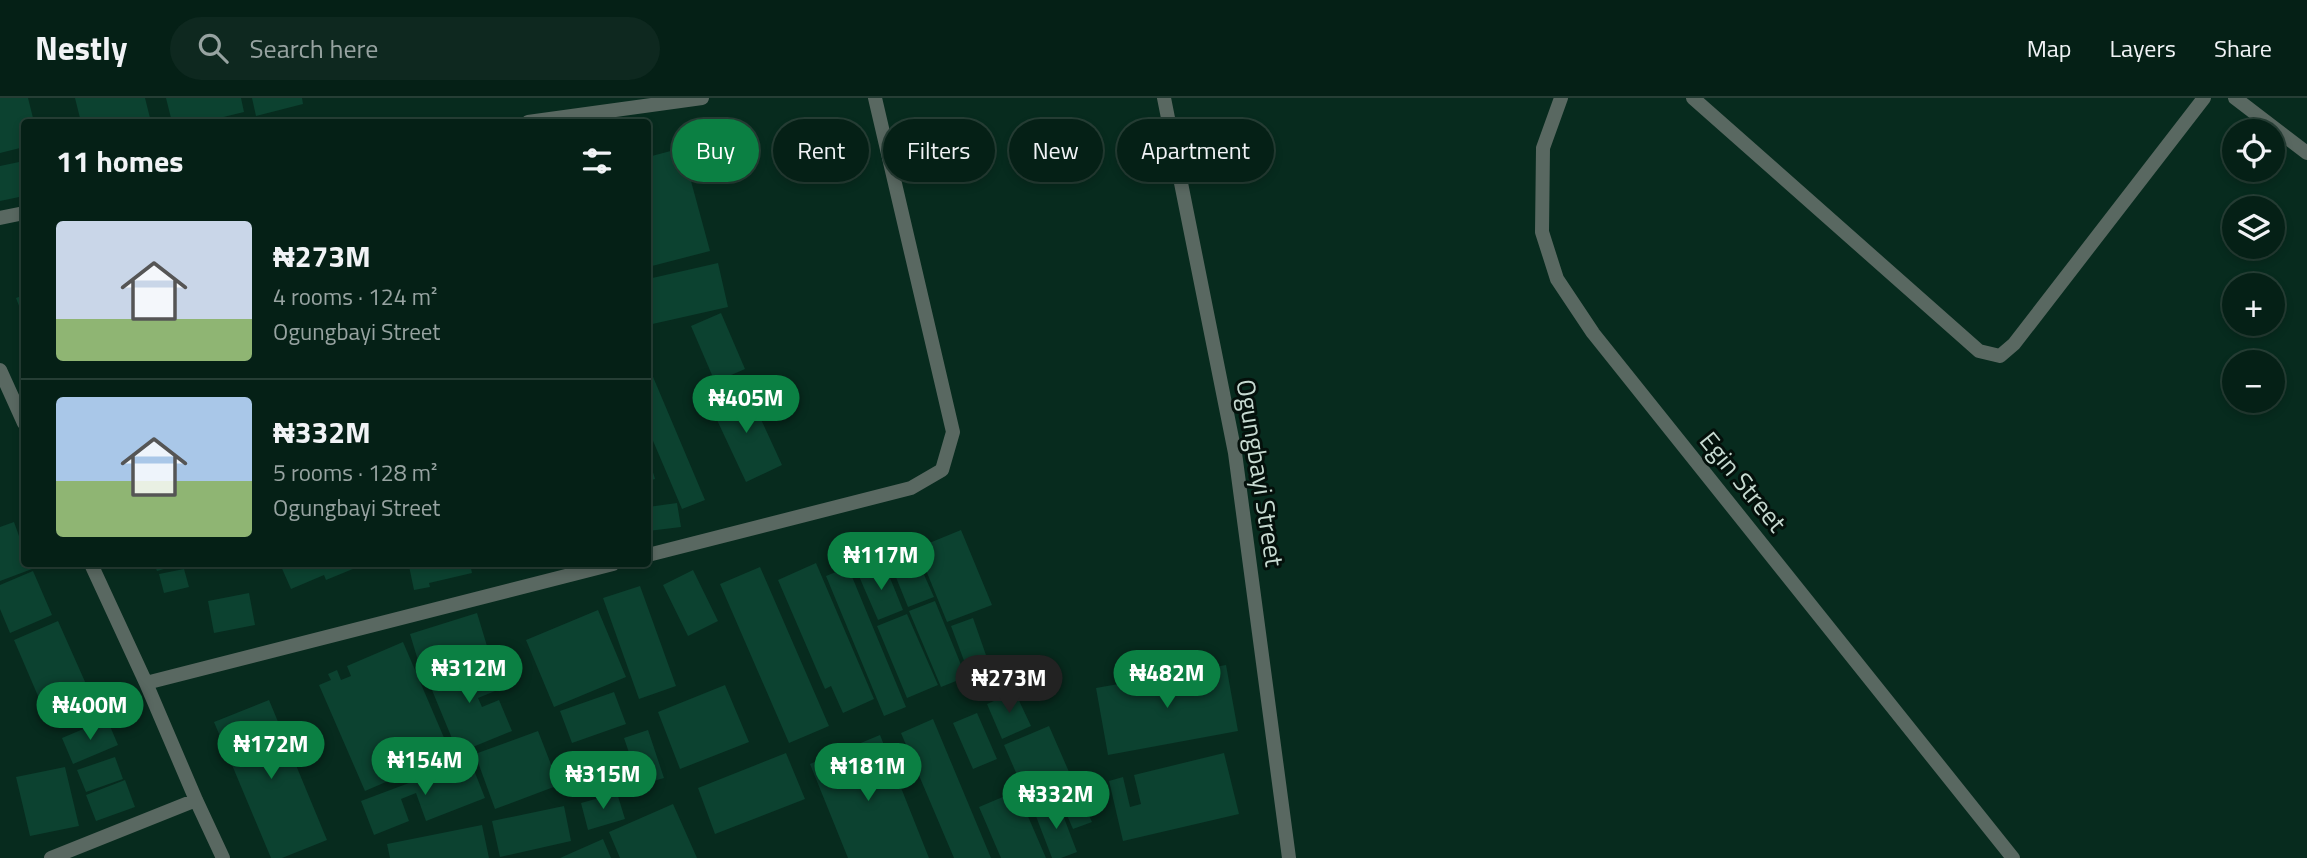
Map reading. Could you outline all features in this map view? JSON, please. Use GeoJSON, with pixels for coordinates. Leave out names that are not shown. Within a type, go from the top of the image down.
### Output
{"type":"FeatureCollection","features":[{"type":"Feature","properties":{"kind":"street"},"geometry":{"type":"LineString","coordinates":[[550,119],[702,98]]}},
{"type":"Feature","properties":{"kind":"street"},"geometry":{"type":"LineString","coordinates":[[651,554],[911,488],[942,470],[953,432],[875,98]]}},
{"type":"Feature","properties":{"kind":"street","name":"Ogungbayi Street"},"geometry":{"type":"LineString","coordinates":[[1164,98],[1235,453],[1287,858]]}},
{"type":"Feature","properties":{"kind":"street","name":"Egin Street"},"geometry":{"type":"LineString","coordinates":[[1560,98],[1543,148],[1542,208],[1542,232],[1557,279],[1592,333],[2013,858]]}},
{"type":"Feature","properties":{"kind":"street"},"geometry":{"type":"LineString","coordinates":[[1693,98],[1979,351],[2000,356],[2014,344],[2204,98]]}},
{"type":"Feature","properties":{"kind":"street"},"geometry":{"type":"LineString","coordinates":[[2235,98],[2307,153]]}},
{"type":"Feature","properties":{"kind":"street"},"geometry":{"type":"LineString","coordinates":[[0,218],[21,214]]}},
{"type":"Feature","properties":{"kind":"street"},"geometry":{"type":"LineString","coordinates":[[0,370],[21,416]]}},
{"type":"Feature","properties":{"kind":"street"},"geometry":{"type":"LineString","coordinates":[[91,567],[146,682],[223,858]]}},
{"type":"Feature","properties":{"kind":"street"},"geometry":{"type":"LineString","coordinates":[[146,682],[601,567]]}},
{"type":"Feature","properties":{"kind":"street"},"geometry":{"type":"LineString","coordinates":[[51,858],[196,800]]}},
{"type":"Feature","properties":{"kind":"building"},"geometry":{"type":"Polygon","coordinates":[[[0,98],[28,98],[33,119],[21,119],[21,148],[0,153],[0,98]]]}},
{"type":"Feature","properties":{"kind":"building"},"geometry":{"type":"Polygon","coordinates":[[[75,98],[145,98],[150,119],[80,119],[75,98]]]}},
{"type":"Feature","properties":{"kind":"building"},"geometry":{"type":"Polygon","coordinates":[[[166,98],[241,98],[244,112],[215,119],[171,119],[166,98]]]}},
{"type":"Feature","properties":{"kind":"building"},"geometry":{"type":"Polygon","coordinates":[[[252,98],[302,98],[303,104],[256,116],[252,98]]]}},
{"type":"Feature","properties":{"kind":"building"},"geometry":{"type":"Polygon","coordinates":[[[672,151],[672,182],[691,182],[710,251],[652,266],[651,156],[672,151]]]}},
{"type":"Feature","properties":{"kind":"building"},"geometry":{"type":"Polygon","coordinates":[[[21,162],[21,197],[0,201],[0,166],[21,162]]]}},
{"type":"Feature","properties":{"kind":"building"},"geometry":{"type":"Polygon","coordinates":[[[718,263],[728,307],[651,324],[651,278],[718,263]]]}},
{"type":"Feature","properties":{"kind":"building"},"geometry":{"type":"Polygon","coordinates":[[[21,296],[21,311],[16,298],[21,296]]]}},
{"type":"Feature","properties":{"kind":"building"},"geometry":{"type":"Polygon","coordinates":[[[721,313],[745,369],[715,382],[691,326],[721,313]]]}},
{"type":"Feature","properties":{"kind":"building"},"geometry":{"type":"Polygon","coordinates":[[[651,372],[705,500],[682,509],[651,436],[651,372]]]}},
{"type":"Feature","properties":{"kind":"building"},"geometry":{"type":"Polygon","coordinates":[[[747,389],[782,465],[746,482],[710,405],[747,389]]]}},
{"type":"Feature","properties":{"kind":"building"},"geometry":{"type":"Polygon","coordinates":[[[677,503],[681,527],[651,531],[651,507],[677,503]]]}},
{"type":"Feature","properties":{"kind":"building"},"geometry":{"type":"Polygon","coordinates":[[[14,522],[21,542],[21,567],[32,569],[0,581],[0,527],[14,522]]]}},
{"type":"Feature","properties":{"kind":"building"},"geometry":{"type":"Polygon","coordinates":[[[961,530],[992,605],[947,622],[917,548],[961,530]]]}},
{"type":"Feature","properties":{"kind":"building"},"geometry":{"type":"Polygon","coordinates":[[[913,550],[934,597],[908,607],[889,560],[913,550]]]}},
{"type":"Feature","properties":{"kind":"building"},"geometry":{"type":"Polygon","coordinates":[[[816,563],[874,699],[843,713],[831,686],[825,689],[778,580],[816,563]]]}},
{"type":"Feature","properties":{"kind":"building"},"geometry":{"type":"Polygon","coordinates":[[[884,563],[903,610],[878,620],[858,574],[884,563]]]}},
{"type":"Feature","properties":{"kind":"building"},"geometry":{"type":"Polygon","coordinates":[[[155,567],[171,567],[157,571],[155,567]]]}},
{"type":"Feature","properties":{"kind":"building"},"geometry":{"type":"Polygon","coordinates":[[[281,567],[358,567],[326,580],[324,575],[291,589],[281,567]]]}},
{"type":"Feature","properties":{"kind":"building"},"geometry":{"type":"Polygon","coordinates":[[[409,567],[471,567],[472,573],[429,583],[430,587],[414,590],[409,567]]]}},
{"type":"Feature","properties":{"kind":"building"},"geometry":{"type":"Polygon","coordinates":[[[760,567],[829,726],[789,743],[720,584],[760,567]]]}},
{"type":"Feature","properties":{"kind":"building"},"geometry":{"type":"Polygon","coordinates":[[[848,567],[906,707],[884,716],[826,576],[848,567]]]}},
{"type":"Feature","properties":{"kind":"building"},"geometry":{"type":"Polygon","coordinates":[[[184,569],[189,587],[164,593],[159,574],[184,569]]]}},
{"type":"Feature","properties":{"kind":"building"},"geometry":{"type":"Polygon","coordinates":[[[693,570],[718,621],[688,636],[663,585],[693,570]]]}},
{"type":"Feature","properties":{"kind":"building"},"geometry":{"type":"Polygon","coordinates":[[[33,571],[52,615],[10,633],[0,609],[0,585],[33,571]]]}},
{"type":"Feature","properties":{"kind":"building"},"geometry":{"type":"Polygon","coordinates":[[[640,586],[676,686],[639,699],[603,598],[640,586]]]}},
{"type":"Feature","properties":{"kind":"building"},"geometry":{"type":"Polygon","coordinates":[[[249,593],[255,625],[214,633],[208,601],[249,593]]]}},
{"type":"Feature","properties":{"kind":"building"},"geometry":{"type":"Polygon","coordinates":[[[935,601],[966,677],[941,687],[909,611],[935,601]]]}},
{"type":"Feature","properties":{"kind":"building"},"geometry":{"type":"Polygon","coordinates":[[[598,610],[626,677],[554,707],[526,640],[598,610]]]}},
{"type":"Feature","properties":{"kind":"building"},"geometry":{"type":"Polygon","coordinates":[[[477,613],[487,646],[420,667],[410,634],[477,613]]]}},
{"type":"Feature","properties":{"kind":"building"},"geometry":{"type":"Polygon","coordinates":[[[907,614],[938,685],[907,698],[877,626],[907,614]]]}},
{"type":"Feature","properties":{"kind":"building"},"geometry":{"type":"Polygon","coordinates":[[[973,618],[987,658],[966,666],[951,626],[973,618]]]}},
{"type":"Feature","properties":{"kind":"building"},"geometry":{"type":"Polygon","coordinates":[[[58,621],[86,684],[41,703],[14,640],[58,621]]]}},
{"type":"Feature","properties":{"kind":"building"},"geometry":{"type":"Polygon","coordinates":[[[403,642],[451,754],[365,791],[319,685],[331,680],[328,674],[337,670],[341,680],[351,676],[347,666],[403,642]]]}},
{"type":"Feature","properties":{"kind":"building"},"geometry":{"type":"Polygon","coordinates":[[[481,656],[495,691],[478,698],[482,707],[499,700],[512,731],[458,753],[427,678],[481,656]]]}},
{"type":"Feature","properties":{"kind":"building"},"geometry":{"type":"Polygon","coordinates":[[[1226,665],[1238,731],[1108,755],[1096,688],[1226,665]]]}},
{"type":"Feature","properties":{"kind":"building"},"geometry":{"type":"Polygon","coordinates":[[[725,685],[749,742],[680,769],[658,712],[725,685]]]}},
{"type":"Feature","properties":{"kind":"building"},"geometry":{"type":"Polygon","coordinates":[[[614,692],[626,724],[572,743],[560,711],[614,692]]]}},
{"type":"Feature","properties":{"kind":"building"},"geometry":{"type":"Polygon","coordinates":[[[1015,692],[1031,726],[1002,739],[987,704],[1015,692]]]}},
{"type":"Feature","properties":{"kind":"building"},"geometry":{"type":"Polygon","coordinates":[[[269,700],[327,840],[282,858],[271,858],[214,722],[269,700]]]}},
{"type":"Feature","properties":{"kind":"building"},"geometry":{"type":"Polygon","coordinates":[[[977,713],[997,759],[973,769],[953,723],[977,713]]]}},
{"type":"Feature","properties":{"kind":"building"},"geometry":{"type":"Polygon","coordinates":[[[107,719],[118,745],[73,764],[62,738],[107,719]]]}},
{"type":"Feature","properties":{"kind":"building"},"geometry":{"type":"Polygon","coordinates":[[[933,719],[991,858],[954,858],[901,733],[933,719]]]}},
{"type":"Feature","properties":{"kind":"building"},"geometry":{"type":"Polygon","coordinates":[[[1049,726],[1076,788],[1031,807],[1004,745],[1049,726]]]}},
{"type":"Feature","properties":{"kind":"building"},"geometry":{"type":"Polygon","coordinates":[[[648,730],[664,778],[640,785],[624,738],[648,730]]]}},
{"type":"Feature","properties":{"kind":"building"},"geometry":{"type":"Polygon","coordinates":[[[538,731],[559,785],[495,809],[475,754],[538,731]]]}},
{"type":"Feature","properties":{"kind":"building"},"geometry":{"type":"Polygon","coordinates":[[[880,735],[929,858],[848,858],[810,764],[880,735]]]}},
{"type":"Feature","properties":{"kind":"building"},"geometry":{"type":"Polygon","coordinates":[[[786,753],[805,799],[715,834],[698,788],[786,753]]]}},
{"type":"Feature","properties":{"kind":"building"},"geometry":{"type":"Polygon","coordinates":[[[1224,753],[1239,814],[1123,841],[1109,781],[1123,777],[1130,807],[1141,804],[1134,775],[1224,753]]]}},
{"type":"Feature","properties":{"kind":"building"},"geometry":{"type":"Polygon","coordinates":[[[115,757],[123,779],[86,792],[77,770],[115,757]]]}},
{"type":"Feature","properties":{"kind":"building"},"geometry":{"type":"Polygon","coordinates":[[[470,760],[485,798],[426,821],[416,793],[401,799],[409,821],[374,835],[361,801],[470,760]]]}},
{"type":"Feature","properties":{"kind":"building"},"geometry":{"type":"Polygon","coordinates":[[[65,767],[79,826],[30,836],[16,777],[65,767]]]}},
{"type":"Feature","properties":{"kind":"building"},"geometry":{"type":"Polygon","coordinates":[[[125,780],[135,807],[96,821],[86,795],[125,780]]]}},
{"type":"Feature","properties":{"kind":"building"},"geometry":{"type":"Polygon","coordinates":[[[1077,789],[1092,822],[1073,829],[1059,797],[1077,789]]]}},
{"type":"Feature","properties":{"kind":"building"},"geometry":{"type":"Polygon","coordinates":[[[1017,791],[1046,858],[1001,858],[979,807],[1017,791]]]}},
{"type":"Feature","properties":{"kind":"building"},"geometry":{"type":"Polygon","coordinates":[[[617,793],[625,819],[588,830],[581,803],[617,793]]]}},
{"type":"Feature","properties":{"kind":"building"},"geometry":{"type":"Polygon","coordinates":[[[1058,802],[1077,852],[1061,858],[1052,858],[1034,811],[1058,802]]]}},
{"type":"Feature","properties":{"kind":"building"},"geometry":{"type":"Polygon","coordinates":[[[673,804],[697,858],[620,858],[609,832],[673,804]]]}},
{"type":"Feature","properties":{"kind":"building"},"geometry":{"type":"Polygon","coordinates":[[[564,806],[571,841],[500,857],[492,821],[564,806]]]}},
{"type":"Feature","properties":{"kind":"building"},"geometry":{"type":"Polygon","coordinates":[[[482,825],[489,858],[390,858],[387,844],[482,825]]]}},
{"type":"Feature","properties":{"kind":"building"},"geometry":{"type":"Polygon","coordinates":[[[603,839],[611,858],[560,858],[603,839]]]}}]}
